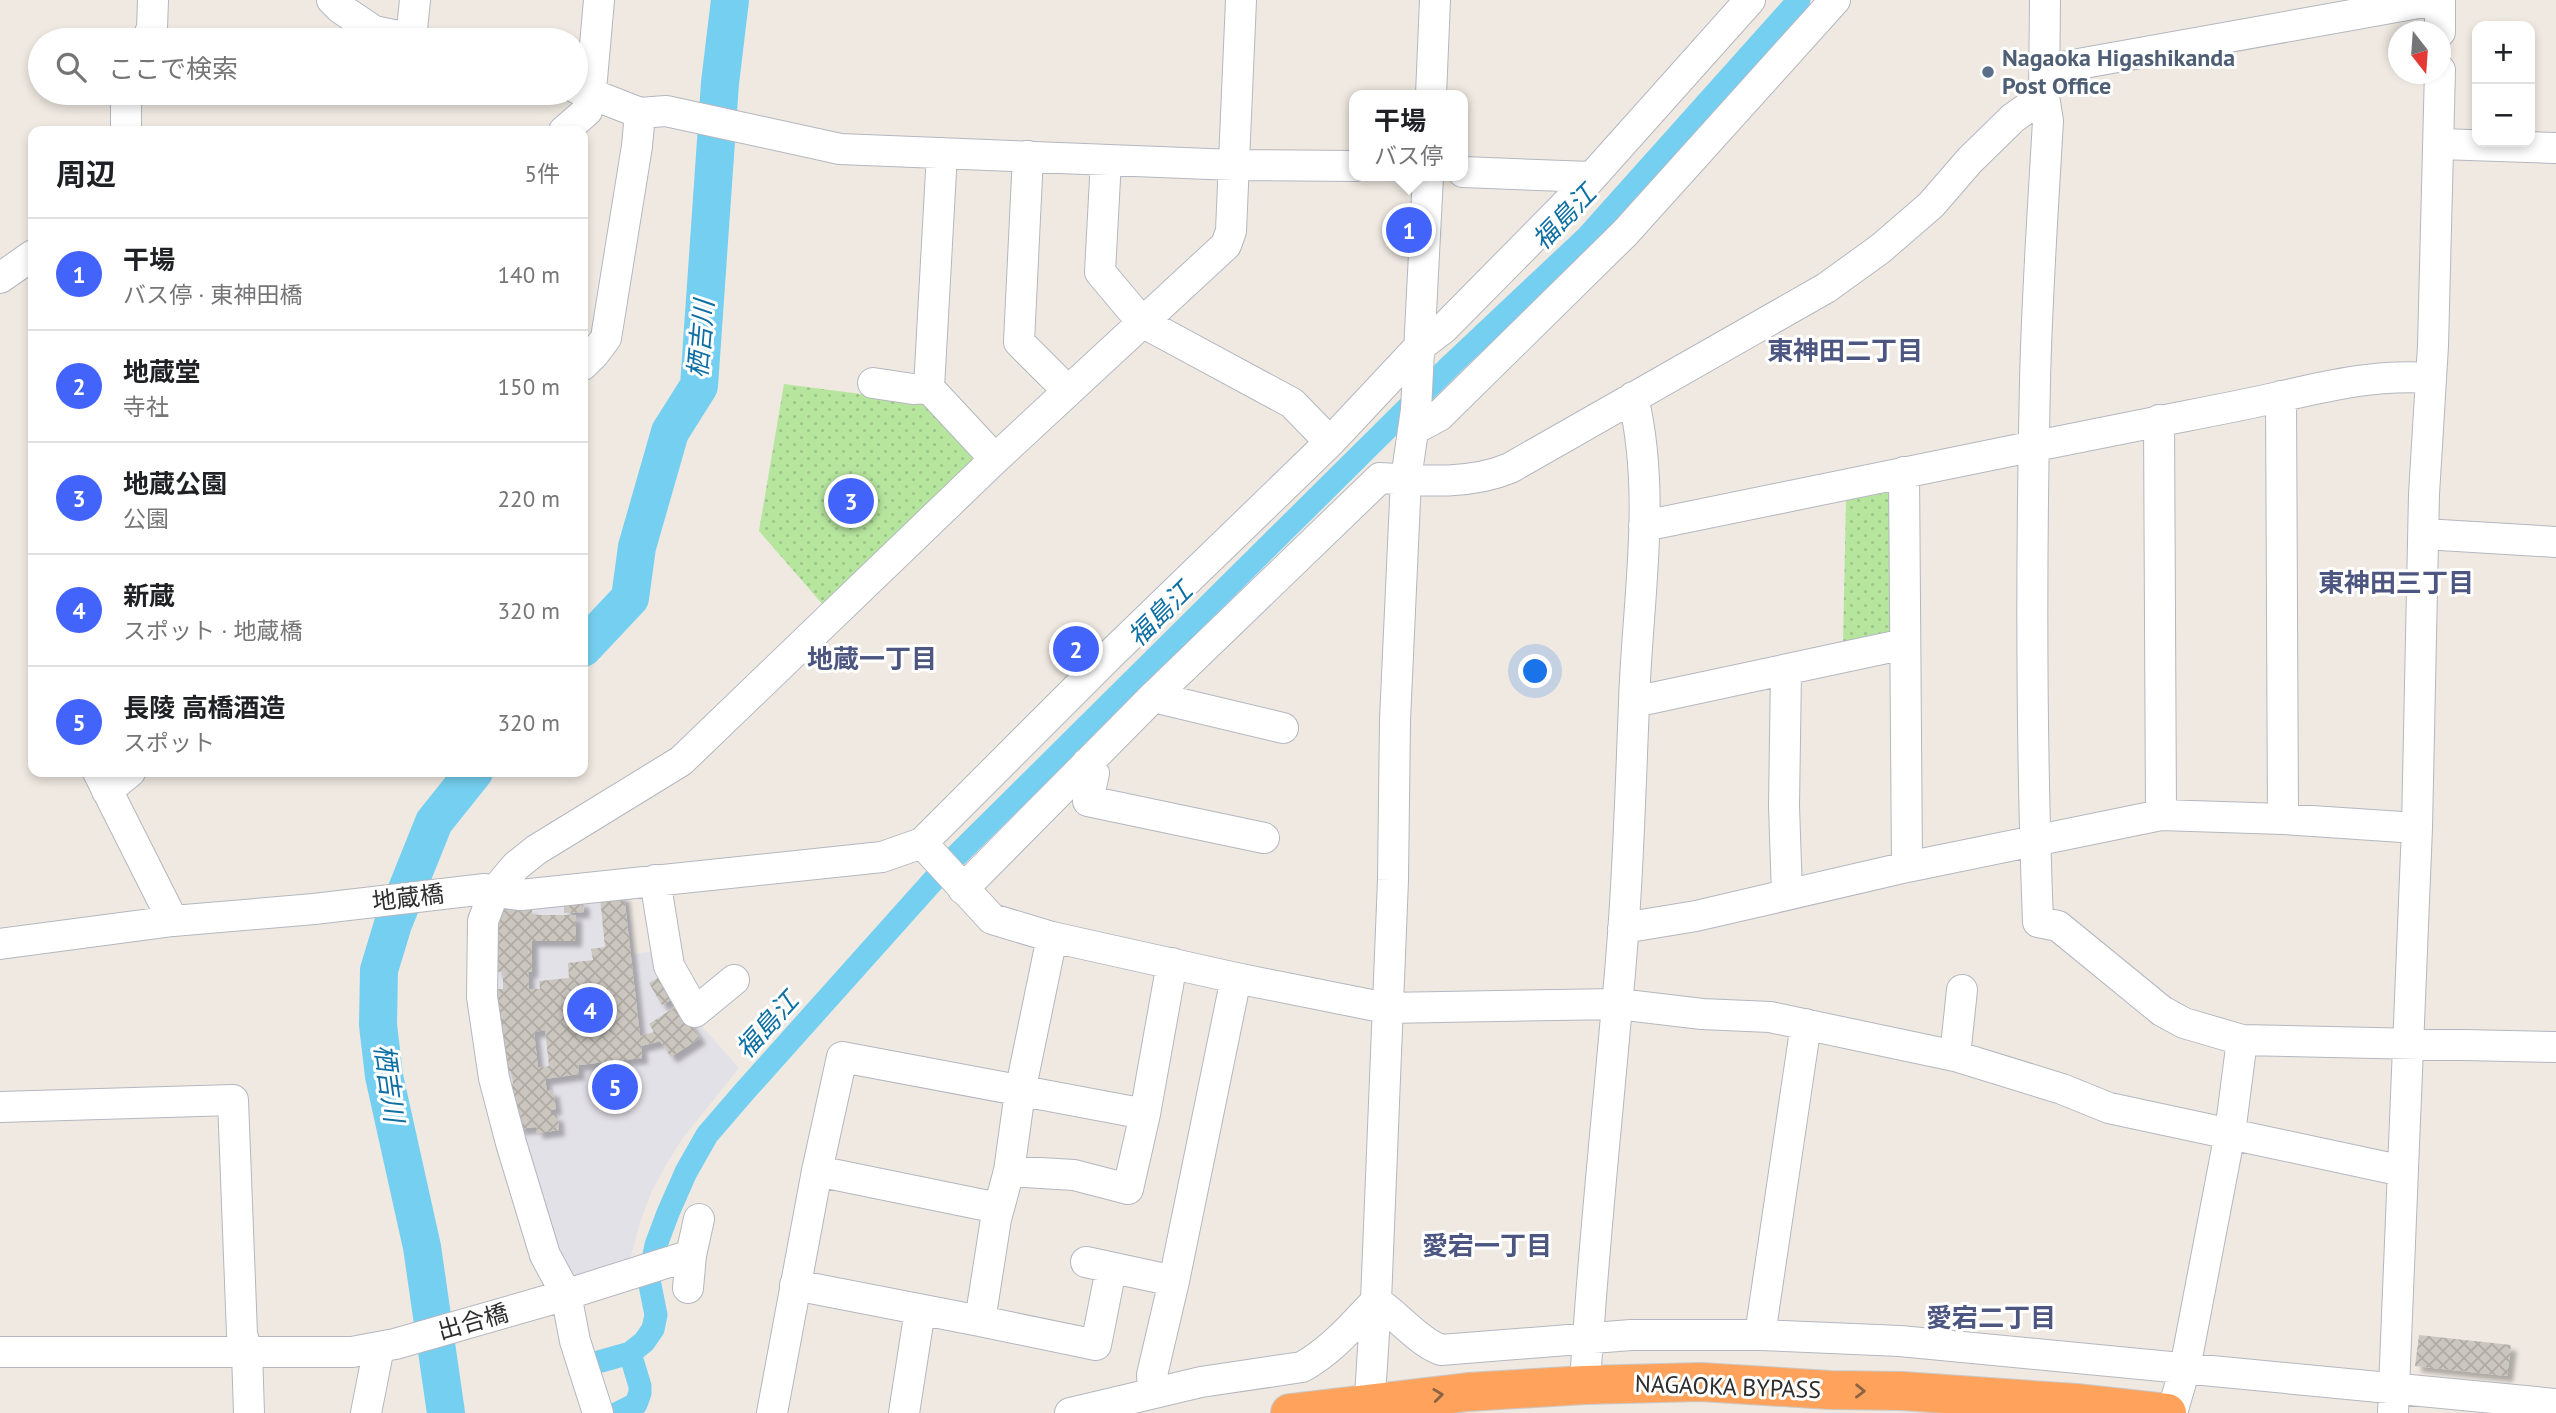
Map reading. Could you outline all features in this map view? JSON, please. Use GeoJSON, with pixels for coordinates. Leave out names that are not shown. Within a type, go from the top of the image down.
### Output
{"type":"FeatureCollection","features":[{"type":"Feature","properties":{"kind":"highway","name":"NAGAOKA BYPASS"},"geometry":{"type":"LineString","coordinates":[[1290,1413],[1369,1408],[1468,1392],[1701,1381],[2076,1403],[2176,1395]]}},
{"type":"Feature","properties":{"kind":"street"},"geometry":{"type":"LineString","coordinates":[[152,28],[153,0]]}},
{"type":"Feature","properties":{"kind":"street"},"geometry":{"type":"LineString","coordinates":[[332,0],[370,28]]}},
{"type":"Feature","properties":{"kind":"street"},"geometry":{"type":"LineString","coordinates":[[414,28],[415,0]]}},
{"type":"Feature","properties":{"kind":"street"},"geometry":{"type":"LineString","coordinates":[[588,58],[599,0]]}},
{"type":"Feature","properties":{"kind":"street"},"geometry":{"type":"LineString","coordinates":[[598,1413],[545,1255],[494,1078],[482,998],[483,921],[489,891],[536,850],[681,761],[995,459],[1226,245],[1231,231],[1241,0]]}},
{"type":"Feature","properties":{"kind":"street"},"geometry":{"type":"LineString","coordinates":[[1431,90],[1435,0]]}},
{"type":"Feature","properties":{"kind":"street"},"geometry":{"type":"LineString","coordinates":[[1750,0],[1590,177],[1444,328],[1101,664],[927,850],[992,919],[1052,937],[1236,978],[1386,1008],[1618,1004],[1702,1014],[1770,1017],[1955,1056],[2062,1089],[2109,1108],[2403,1171]]}},
{"type":"Feature","properties":{"kind":"street"},"geometry":{"type":"LineString","coordinates":[[1414,420],[1439,416],[1625,233],[1835,0]]}},
{"type":"Feature","properties":{"kind":"street"},"geometry":{"type":"LineString","coordinates":[[2045,0],[2044,83],[2048,121],[2035,380],[2032,521],[2038,922],[2058,926],[2162,1011],[2184,1023],[2242,1040],[2556,1047]]}},
{"type":"Feature","properties":{"kind":"street"},"geometry":{"type":"LineString","coordinates":[[960,886],[1380,478],[1463,479],[1496,474],[1826,288],[1880,248],[1931,205],[2044,83],[2280,12],[2437,0],[2439,21]]}},
{"type":"Feature","properties":{"kind":"street"},"geometry":{"type":"LineString","coordinates":[[2394,1400],[2417,828],[2424,494],[2431,378],[2441,84]]}},
{"type":"Feature","properties":{"kind":"street"},"geometry":{"type":"LineString","coordinates":[[588,92],[653,112],[840,149],[1234,165],[1349,166]]}},
{"type":"Feature","properties":{"kind":"street"},"geometry":{"type":"LineString","coordinates":[[125,126],[126,105]]}},
{"type":"Feature","properties":{"kind":"street"},"geometry":{"type":"LineString","coordinates":[[570,126],[587,111],[586,105]]}},
{"type":"Feature","properties":{"kind":"street"},"geometry":{"type":"LineString","coordinates":[[588,360],[606,338],[638,146],[653,112]]}},
{"type":"Feature","properties":{"kind":"street"},"geometry":{"type":"LineString","coordinates":[[2440,144],[2556,148]]}},
{"type":"Feature","properties":{"kind":"street"},"geometry":{"type":"LineString","coordinates":[[942,153],[929,388],[995,459]]}},
{"type":"Feature","properties":{"kind":"street"},"geometry":{"type":"LineString","coordinates":[[1028,156],[1019,342],[1068,391]]}},
{"type":"Feature","properties":{"kind":"street"},"geometry":{"type":"LineString","coordinates":[[1106,160],[1100,272],[1142,322],[1292,403],[1330,442]]}},
{"type":"Feature","properties":{"kind":"street"},"geometry":{"type":"LineString","coordinates":[[1468,172],[1590,177]]}},
{"type":"Feature","properties":{"kind":"street"},"geometry":{"type":"LineString","coordinates":[[1369,1408],[1376,1301],[1392,880],[1395,720],[1406,479],[1419,353],[1428,181]]}},
{"type":"Feature","properties":{"kind":"street"},"geometry":{"type":"LineString","coordinates":[[0,278],[28,258]]}},
{"type":"Feature","properties":{"kind":"street"},"geometry":{"type":"LineString","coordinates":[[1644,526],[2035,444],[2364,379],[2407,376],[2431,378]]}},
{"type":"Feature","properties":{"kind":"street"},"geometry":{"type":"LineString","coordinates":[[873,383],[913,389],[929,388]]}},
{"type":"Feature","properties":{"kind":"street"},"geometry":{"type":"LineString","coordinates":[[2281,396],[2283,819]]}},
{"type":"Feature","properties":{"kind":"street"},"geometry":{"type":"LineString","coordinates":[[1585,1385],[1597,1199],[1618,1004],[1633,767],[1633,702],[1644,526],[1641,431],[1633,397]]}},
{"type":"Feature","properties":{"kind":"street"},"geometry":{"type":"LineString","coordinates":[[2159,421],[2161,815]]}},
{"type":"Feature","properties":{"kind":"street"},"geometry":{"type":"LineString","coordinates":[[1904,472],[1907,867]]}},
{"type":"Feature","properties":{"kind":"street"},"geometry":{"type":"LineString","coordinates":[[2424,534],[2556,542]]}},
{"type":"Feature","properties":{"kind":"street"},"geometry":{"type":"LineString","coordinates":[[1633,702],[1905,644]]}},
{"type":"Feature","properties":{"kind":"street"},"geometry":{"type":"LineString","coordinates":[[1786,671],[1784,806],[1787,894]]}},
{"type":"Feature","properties":{"kind":"street"},"geometry":{"type":"LineString","coordinates":[[1153,697],[1283,728]]}},
{"type":"Feature","properties":{"kind":"street"},"geometry":{"type":"LineString","coordinates":[[1087,763],[1094,773],[1088,802],[1264,838]]}},
{"type":"Feature","properties":{"kind":"street"},"geometry":{"type":"LineString","coordinates":[[103,781],[173,921]]}},
{"type":"Feature","properties":{"kind":"street"},"geometry":{"type":"LineString","coordinates":[[1623,928],[1696,916],[1907,867],[2161,815],[2283,819],[2417,828]]}},
{"type":"Feature","properties":{"kind":"street","name":"地蔵橋"},"geometry":{"type":"LineString","coordinates":[[0,944],[173,921],[489,891],[521,895],[882,858],[927,850]]}},
{"type":"Feature","properties":{"kind":"street"},"geometry":{"type":"LineString","coordinates":[[655,880],[669,966],[695,1012],[734,980]]}},
{"type":"Feature","properties":{"kind":"street"},"geometry":{"type":"LineString","coordinates":[[980,1321],[999,1208],[1009,1171],[1020,1092],[1052,937]]}},
{"type":"Feature","properties":{"kind":"street"},"geometry":{"type":"LineString","coordinates":[[1009,1171],[1074,1175],[1128,1189],[1145,1114],[1172,963]]}},
{"type":"Feature","properties":{"kind":"street"},"geometry":{"type":"LineString","coordinates":[[1153,1393],[1152,1375],[1236,978]]}},
{"type":"Feature","properties":{"kind":"street"},"geometry":{"type":"LineString","coordinates":[[1955,1056],[1962,990]]}},
{"type":"Feature","properties":{"kind":"street"},"geometry":{"type":"LineString","coordinates":[[1760,1335],[1806,1024]]}},
{"type":"Feature","properties":{"kind":"street"},"geometry":{"type":"LineString","coordinates":[[2176,1395],[2230,1133],[2242,1040]]}},
{"type":"Feature","properties":{"kind":"street"},"geometry":{"type":"LineString","coordinates":[[772,1413],[817,1171],[842,1057],[1145,1114]]}},
{"type":"Feature","properties":{"kind":"street"},"geometry":{"type":"LineString","coordinates":[[0,1107],[233,1100],[242,1334],[247,1352],[249,1413]]}},
{"type":"Feature","properties":{"kind":"street"},"geometry":{"type":"LineString","coordinates":[[817,1171],[999,1208]]}},
{"type":"Feature","properties":{"kind":"street"},"geometry":{"type":"LineString","coordinates":[[688,1288],[686,1256],[699,1219]]}},
{"type":"Feature","properties":{"kind":"street","name":"出合橋"},"geometry":{"type":"LineString","coordinates":[[0,1352],[352,1352],[387,1345],[559,1296],[686,1256]]}},
{"type":"Feature","properties":{"kind":"street"},"geometry":{"type":"LineString","coordinates":[[795,1284],[1096,1345],[1098,1266],[1174,1281]]}},
{"type":"Feature","properties":{"kind":"street"},"geometry":{"type":"LineString","coordinates":[[1376,1301],[1394,1312],[1422,1339],[1441,1350],[1632,1335],[1760,1335],[1900,1341],[2176,1395],[2556,1404]]}},
{"type":"Feature","properties":{"kind":"street"},"geometry":{"type":"LineString","coordinates":[[1070,1413],[1201,1382],[1302,1367],[1335,1342],[1376,1301]]}},
{"type":"Feature","properties":{"kind":"street"},"geometry":{"type":"LineString","coordinates":[[904,1413],[920,1310]]}},
{"type":"Feature","properties":{"kind":"street"},"geometry":{"type":"LineString","coordinates":[[366,1413],[387,1345]]}},
{"type":"Feature","properties":{"kind":"shaded area"},"geometry":{"type":"Polygon","coordinates":[[[627,892],[634,954],[662,950],[699,1023],[739,1068],[682,1139],[666,1165],[641,1219],[627,1271],[583,1284],[553,1252],[515,1129],[491,1002],[496,908],[627,892]]]}},
{"type":"Feature","properties":{"kind":"green space"},"geometry":{"type":"Polygon","coordinates":[[[784,384],[929,403],[978,452],[975,466],[825,607],[759,531],[784,384]]]}},
{"type":"Feature","properties":{"kind":"green space"},"geometry":{"type":"Polygon","coordinates":[[[1891,492],[1893,633],[1843,643],[1846,500],[1891,492]]]}},
{"type":"Feature","properties":{"kind":"building"},"geometry":{"type":"Polygon","coordinates":[[[1077,636],[1088,649],[1085,652],[1088,655],[1081,661],[1079,658],[1076,661],[1064,648],[1077,636]]]}},
{"type":"Feature","properties":{"kind":"building"},"geometry":{"type":"Polygon","coordinates":[[[624,895],[640,1036],[654,1032],[649,1024],[678,1005],[700,1038],[671,1057],[660,1041],[641,1046],[642,1058],[578,1065],[579,1074],[545,1079],[547,1091],[553,1090],[556,1109],[550,1110],[551,1115],[557,1115],[559,1130],[537,1133],[536,1127],[518,1129],[510,1085],[513,1084],[511,1071],[506,1072],[497,989],[503,989],[503,972],[497,972],[497,909],[532,909],[532,915],[576,915],[576,941],[532,941],[529,989],[540,989],[539,981],[569,978],[568,963],[593,960],[591,949],[605,947],[600,898],[624,895]],[[545,1030],[534,1032],[538,1068],[549,1066],[545,1030]]]}},
{"type":"Feature","properties":{"kind":"building"},"geometry":{"type":"Polygon","coordinates":[[[583,901],[584,912],[564,913],[564,902],[583,901]]]}},
{"type":"Feature","properties":{"kind":"building"},"geometry":{"type":"Polygon","coordinates":[[[665,974],[678,996],[662,1005],[649,983],[665,974]]]}},
{"type":"Feature","properties":{"kind":"building"},"geometry":{"type":"Polygon","coordinates":[[[2419,1335],[2511,1345],[2507,1376],[2415,1366],[2419,1335]]]}},
{"type":"Feature","properties":{"kind":"waterway","name":"栖吉川"},"geometry":{"type":"LineString","coordinates":[[588,643],[630,598],[637,547],[670,432],[699,386],[720,83],[730,0]]}},
{"type":"Feature","properties":{"kind":"waterway","name":"福島江"},"geometry":{"type":"LineString","coordinates":[[591,1364],[630,1353],[644,1342],[653,1329],[656,1315],[649,1280],[656,1245],[668,1213],[686,1172],[707,1135],[744,1092],[949,863],[1452,364],[1588,236],[1799,0]]}},
{"type":"Feature","properties":{"kind":"waterway","name":"栖吉川"},"geometry":{"type":"LineString","coordinates":[[446,1413],[422,1247],[384,1076],[378,1025],[379,970],[393,924],[434,822],[470,777]]}},
{"type":"Feature","properties":{"kind":"waterway","name":"福島江"},"geometry":{"type":"LineString","coordinates":[[618,1413],[636,1404],[640,1393],[630,1353]]}},
{"type":"Feature","properties":{"kind":"place","name":"Nagaoka Higashikanda Post Office"},"geometry":{"type":"Point","coordinates":[1988,72]}},
{"type":"Feature","properties":{"kind":"place","name":"干場"},"geometry":{"type":"Point","coordinates":[1409,230]}},
{"type":"Feature","properties":{"kind":"place","name":"地蔵公園"},"geometry":{"type":"Point","coordinates":[851,501]}},
{"type":"Feature","properties":{"kind":"place","name":"地蔵堂"},"geometry":{"type":"Point","coordinates":[1076,649]}},
{"type":"Feature","properties":{"kind":"place","name":"新蔵"},"geometry":{"type":"Point","coordinates":[590,1010]}},
{"type":"Feature","properties":{"kind":"place","name":"長陵 高橋酒造"},"geometry":{"type":"Point","coordinates":[615,1087]}},
{"type":"Feature","properties":{"kind":"district","name":"東神田二丁目"},"geometry":{"type":"Point","coordinates":[1845,351]}},
{"type":"Feature","properties":{"kind":"district","name":"東神田三丁目"},"geometry":{"type":"Point","coordinates":[2396,583]}},
{"type":"Feature","properties":{"kind":"district","name":"地蔵一丁目"},"geometry":{"type":"Point","coordinates":[872,659]}},
{"type":"Feature","properties":{"kind":"district","name":"愛宕一丁目"},"geometry":{"type":"Point","coordinates":[1487,1246]}},
{"type":"Feature","properties":{"kind":"district","name":"愛宕二丁目"},"geometry":{"type":"Point","coordinates":[1991,1318]}}]}
